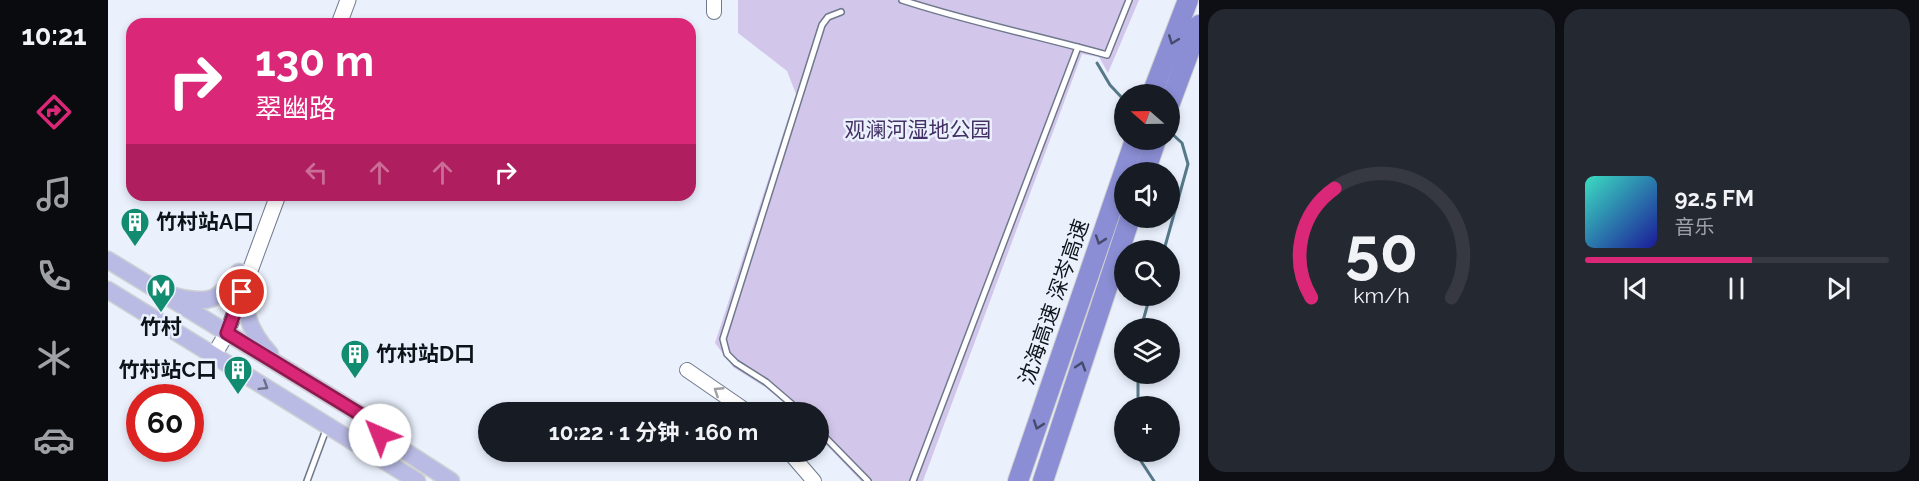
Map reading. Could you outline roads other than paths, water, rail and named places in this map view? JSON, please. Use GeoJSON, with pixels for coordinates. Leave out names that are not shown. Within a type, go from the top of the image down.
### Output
{"type":"FeatureCollection","features":[{"type":"Feature","properties":{"kind":"highway"},"geometry":{"type":"LineString","coordinates":[[1156,84],[1188,0]]}},
{"type":"Feature","properties":{"kind":"highway"},"geometry":{"type":"LineString","coordinates":[[1177,84],[1199,25]]}},
{"type":"Feature","properties":{"kind":"highway","name":"沈海高速 深岑高速"},"geometry":{"type":"LineString","coordinates":[[1018,481],[1131,150]]}},
{"type":"Feature","properties":{"kind":"highway"},"geometry":{"type":"LineString","coordinates":[[1043,481],[1127,228]]}},
{"type":"Feature","properties":{"kind":"main road"},"geometry":{"type":"LineString","coordinates":[[331,18],[337,0]]}},
{"type":"Feature","properties":{"kind":"main road"},"geometry":{"type":"LineString","coordinates":[[341,18],[348,0]]}},
{"type":"Feature","properties":{"kind":"main road"},"geometry":{"type":"LineString","coordinates":[[265,201],[244,274],[244,304],[247,318],[263,347],[286,369]]}},
{"type":"Feature","properties":{"kind":"main road"},"geometry":{"type":"LineString","coordinates":[[214,355],[244,274],[275,201]]}},
{"type":"Feature","properties":{"kind":"main road"},"geometry":{"type":"LineString","coordinates":[[108,260],[363,416],[380,435],[451,481]]}},
{"type":"Feature","properties":{"kind":"main road"},"geometry":{"type":"LineString","coordinates":[[155,289],[183,298],[207,300],[223,293],[244,274]]}},
{"type":"Feature","properties":{"kind":"main road"},"geometry":{"type":"LineString","coordinates":[[108,290],[417,481]]}},
{"type":"Feature","properties":{"kind":"street"},"geometry":{"type":"LineString","coordinates":[[687,370],[733,402]]}},
{"type":"Feature","properties":{"kind":"street"},"geometry":{"type":"LineString","coordinates":[[798,462],[814,481]]}},
{"type":"Feature","properties":{"kind":"lane"},"geometry":{"type":"LineString","coordinates":[[902,0],[958,17],[1107,55],[1129,0]]}},
{"type":"Feature","properties":{"kind":"lane"},"geometry":{"type":"LineString","coordinates":[[789,402],[766,382],[736,363],[727,354],[723,339],[822,25],[828,17],[840,12]]}},
{"type":"Feature","properties":{"kind":"lane"},"geometry":{"type":"LineString","coordinates":[[914,481],[1078,47]]}},
{"type":"Feature","properties":{"kind":"lane"},"geometry":{"type":"LineString","coordinates":[[307,481],[328,425]]}},
{"type":"Feature","properties":{"kind":"lane"},"geometry":{"type":"LineString","coordinates":[[829,441],[868,481]]}},
{"type":"Feature","properties":{"kind":"waterway"},"geometry":{"type":"LineString","coordinates":[[1097,63],[1114,89]]}},
{"type":"Feature","properties":{"kind":"waterway"},"geometry":{"type":"LineString","coordinates":[[1167,240],[1188,164],[1180,141]]}},
{"type":"Feature","properties":{"kind":"waterway"},"geometry":{"type":"LineString","coordinates":[[1144,318],[1147,306]]}},
{"type":"Feature","properties":{"kind":"waterway"},"geometry":{"type":"LineString","coordinates":[[1138,384],[1138,396]]}},
{"type":"Feature","properties":{"kind":"waterway"},"geometry":{"type":"LineString","coordinates":[[1142,462],[1154,481]]}},
{"type":"Feature","properties":{"kind":"place","name":"竹村站A口"},"geometry":{"type":"Point","coordinates":[135,248]}},
{"type":"Feature","properties":{"kind":"place","name":"竹村"},"geometry":{"type":"Point","coordinates":[161,314]}},
{"type":"Feature","properties":{"kind":"place","name":"竹村站D口"},"geometry":{"type":"Point","coordinates":[355,380]}},
{"type":"Feature","properties":{"kind":"place","name":"竹村站C口"},"geometry":{"type":"Point","coordinates":[238,396]}},
{"type":"Feature","properties":{"kind":"park label","name":"观澜河湿地公园"},"geometry":{"type":"Point","coordinates":[918,130]}}]}
